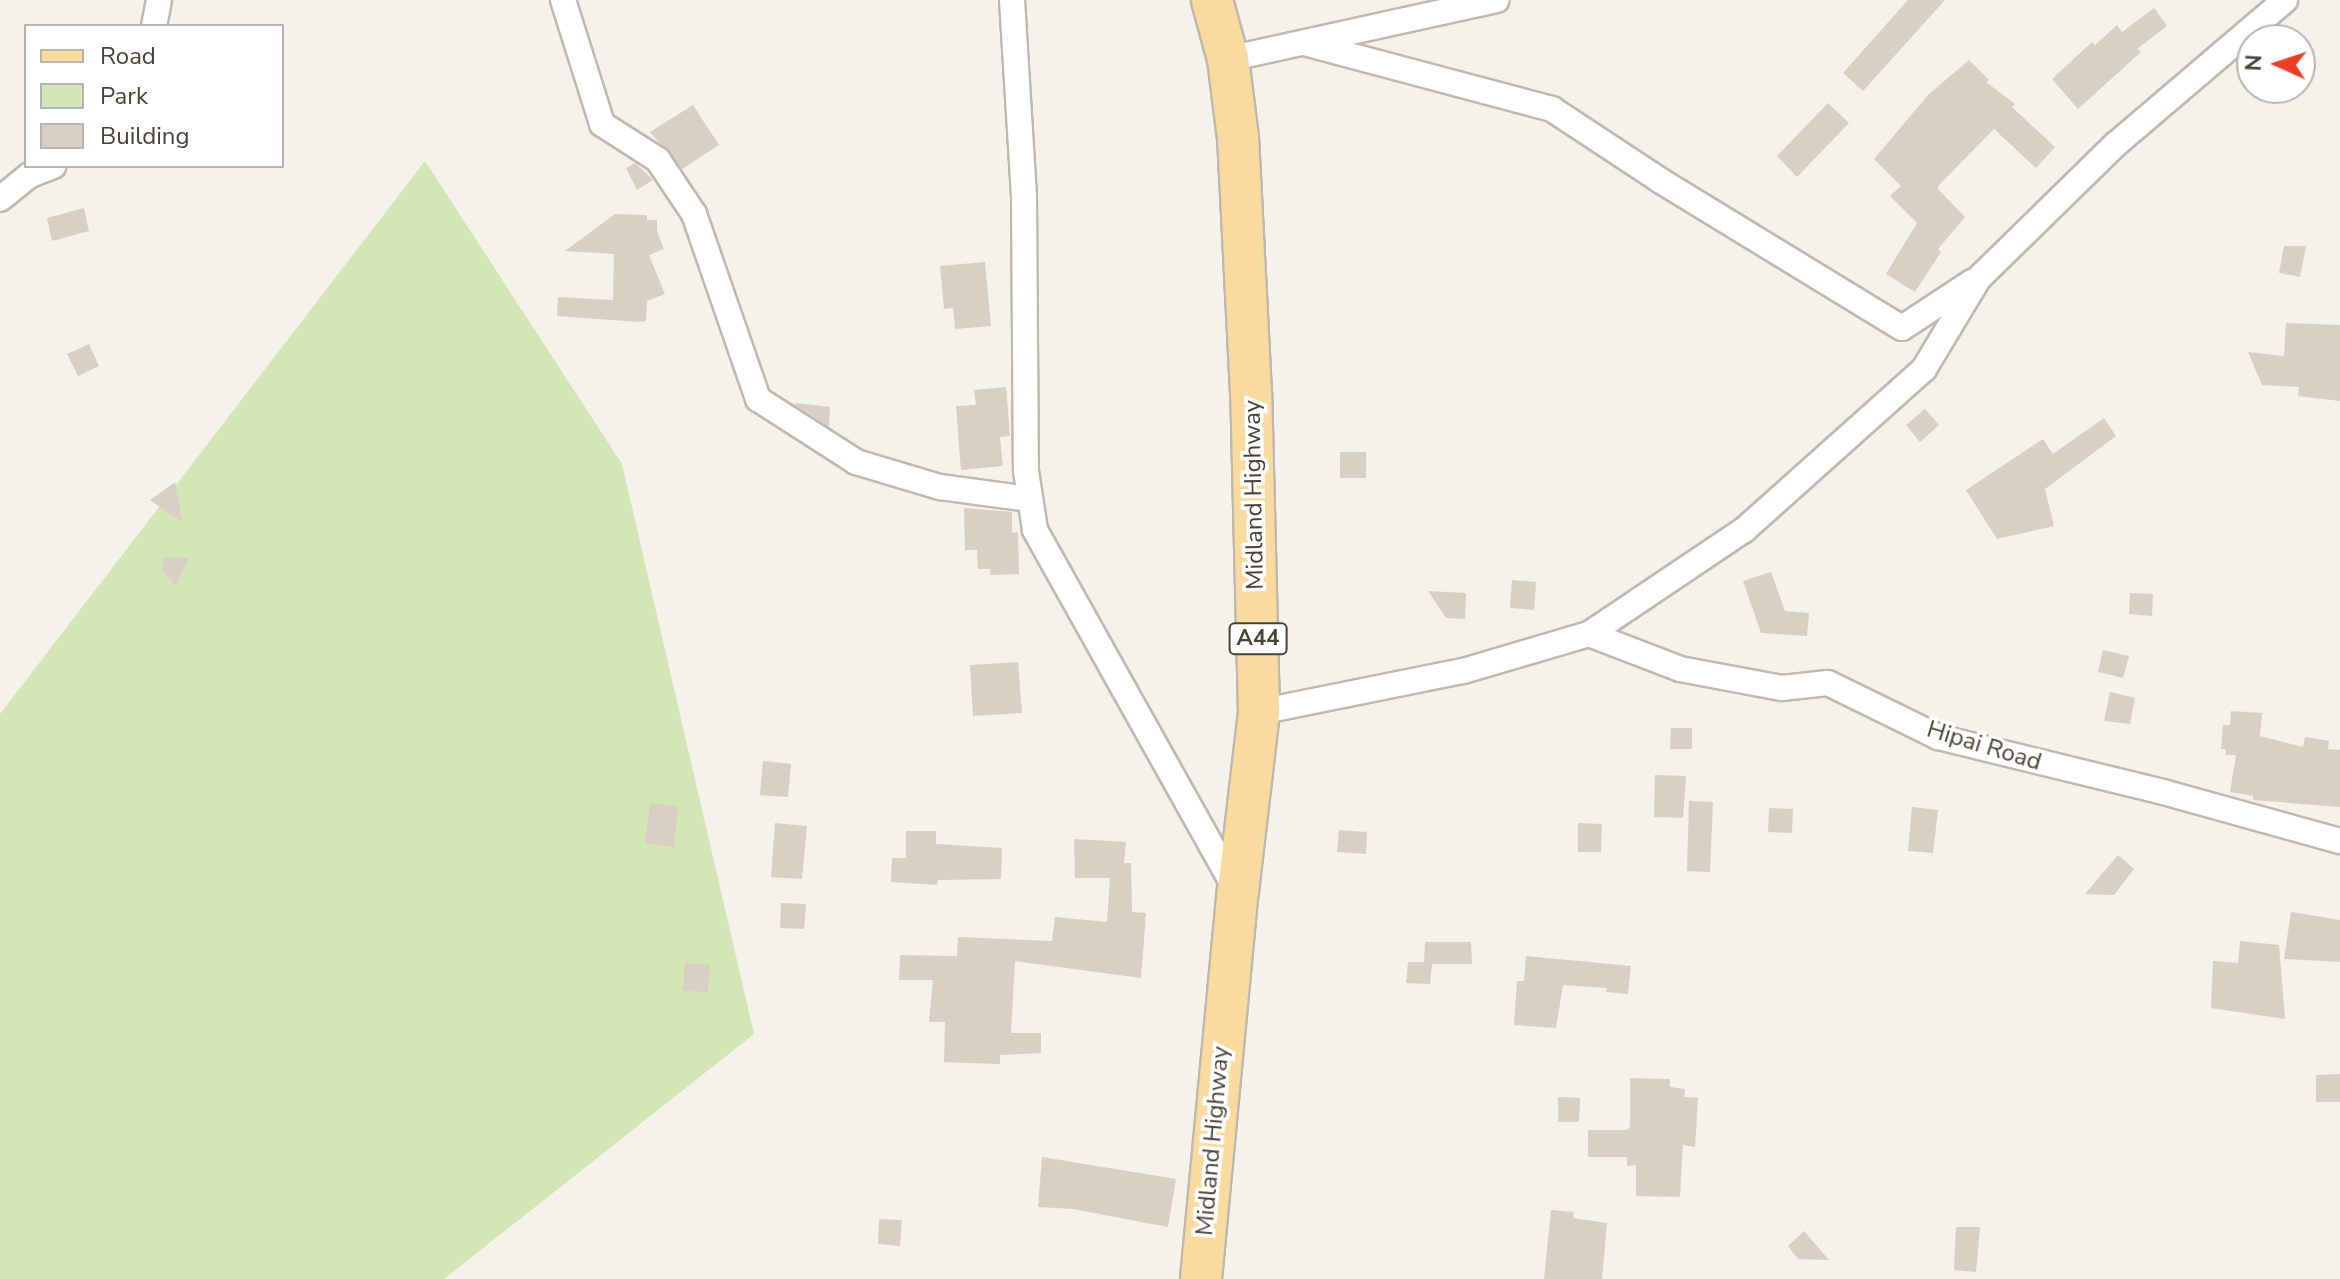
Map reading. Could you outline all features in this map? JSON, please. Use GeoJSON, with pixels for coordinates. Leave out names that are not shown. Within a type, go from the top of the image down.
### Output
{"type":"FeatureCollection","features":[{"type":"Feature","properties":{"kind":"main road","name":"Midland Highway"},"geometry":{"type":"LineString","coordinates":[[1201,1279],[1238,891],[1259,712],[1250,363],[1238,138],[1228,59],[1207,2]]}},
{"type":"Feature","properties":{"kind":"street"},"geometry":{"type":"LineString","coordinates":[[154,24],[159,0]]}},
{"type":"Feature","properties":{"kind":"street"},"geometry":{"type":"LineString","coordinates":[[563,0],[602,124],[658,160],[694,214],[758,399],[856,462],[940,487],[1030,499]]}},
{"type":"Feature","properties":{"kind":"street"},"geometry":{"type":"LineString","coordinates":[[1012,0],[1024,196],[1026,471],[1035,530],[1238,891]]}},
{"type":"Feature","properties":{"kind":"street"},"geometry":{"type":"LineString","coordinates":[[1228,59],[1497,0]]}},
{"type":"Feature","properties":{"kind":"street"},"geometry":{"type":"LineString","coordinates":[[1304,43],[1552,109],[1661,181],[1902,328],[1978,279],[2116,144],[2285,0]]}},
{"type":"Feature","properties":{"kind":"street"},"geometry":{"type":"LineString","coordinates":[[0,199],[30,175],[48,168]]}},
{"type":"Feature","properties":{"kind":"street"},"geometry":{"type":"LineString","coordinates":[[1259,712],[1463,671],[1589,634],[1744,530],[1924,369],[1978,279]]}},
{"type":"Feature","properties":{"kind":"street","name":"Hipai Road"},"geometry":{"type":"LineString","coordinates":[[1589,634],[1680,669],[1782,688],[1828,683],[1938,737],[2163,792],[2340,841]]}},
{"type":"Feature","properties":{"kind":"green space"},"geometry":{"type":"Polygon","coordinates":[[[425,161],[622,464],[754,1034],[444,1279],[0,1279],[0,714],[425,161]]]}},
{"type":"Feature","properties":{"kind":"building"},"geometry":{"type":"Polygon","coordinates":[[[1908,0],[1945,0],[1863,91],[1843,73],[1908,0]]]}},
{"type":"Feature","properties":{"kind":"building"},"geometry":{"type":"Polygon","coordinates":[[[2154,8],[2167,26],[2137,49],[2141,52],[2078,109],[2052,79],[2092,42],[2095,45],[2117,25],[2122,32],[2154,8]]]}},
{"type":"Feature","properties":{"kind":"building"},"geometry":{"type":"Polygon","coordinates":[[[1969,60],[1989,80],[1986,82],[2015,104],[2012,107],[2055,147],[2036,168],[1994,129],[1939,185],[1938,189],[1965,217],[1938,249],[1941,252],[1915,292],[1886,274],[1917,223],[1890,196],[1901,186],[1874,159],[1928,95],[1969,60]]]}},
{"type":"Feature","properties":{"kind":"building"},"geometry":{"type":"Polygon","coordinates":[[[1828,103],[1849,123],[1797,177],[1777,156],[1828,103]]]}},
{"type":"Feature","properties":{"kind":"building"},"geometry":{"type":"Polygon","coordinates":[[[693,105],[719,145],[682,169],[650,132],[693,105]]]}},
{"type":"Feature","properties":{"kind":"building"},"geometry":{"type":"Polygon","coordinates":[[[635,163],[653,180],[637,190],[626,168],[635,163]]]}},
{"type":"Feature","properties":{"kind":"building"},"geometry":{"type":"Polygon","coordinates":[[[84,208],[89,231],[52,241],[47,218],[84,208]]]}},
{"type":"Feature","properties":{"kind":"building"},"geometry":{"type":"Polygon","coordinates":[[[615,214],[647,215],[647,220],[657,220],[657,231],[664,249],[649,255],[665,294],[647,301],[646,321],[557,316],[558,297],[613,300],[614,254],[565,251],[615,214]]]}},
{"type":"Feature","properties":{"kind":"building"},"geometry":{"type":"Polygon","coordinates":[[[2284,246],[2306,246],[2300,277],[2279,273],[2284,246]]]}},
{"type":"Feature","properties":{"kind":"building"},"geometry":{"type":"Polygon","coordinates":[[[985,262],[991,326],[955,329],[953,308],[944,309],[940,266],[985,262]]]}},
{"type":"Feature","properties":{"kind":"building"},"geometry":{"type":"Polygon","coordinates":[[[2286,323],[2340,325],[2340,401],[2298,396],[2299,387],[2262,385],[2248,352],[2284,356],[2286,323]]]}},
{"type":"Feature","properties":{"kind":"building"},"geometry":{"type":"Polygon","coordinates":[[[89,344],[99,366],[78,376],[67,354],[89,344]]]}},
{"type":"Feature","properties":{"kind":"building"},"geometry":{"type":"Polygon","coordinates":[[[1006,387],[1010,436],[1000,437],[1003,466],[961,470],[956,406],[976,405],[974,390],[1006,387]]]}},
{"type":"Feature","properties":{"kind":"building"},"geometry":{"type":"Polygon","coordinates":[[[795,405],[830,407],[829,427],[795,405]]]}},
{"type":"Feature","properties":{"kind":"building"},"geometry":{"type":"Polygon","coordinates":[[[1925,409],[1939,425],[1920,442],[1906,425],[1925,409]]]}},
{"type":"Feature","properties":{"kind":"building"},"geometry":{"type":"Polygon","coordinates":[[[2104,418],[2116,436],[2045,489],[2054,526],[1997,539],[1966,490],[2043,439],[2053,454],[2104,418]]]}},
{"type":"Feature","properties":{"kind":"building"},"geometry":{"type":"Polygon","coordinates":[[[1340,452],[1366,452],[1366,478],[1340,478],[1340,452]]]}},
{"type":"Feature","properties":{"kind":"building"},"geometry":{"type":"Polygon","coordinates":[[[175,482],[182,522],[150,500],[175,482]]]}},
{"type":"Feature","properties":{"kind":"building"},"geometry":{"type":"Polygon","coordinates":[[[964,508],[1012,512],[1012,533],[1018,532],[1019,574],[991,575],[990,569],[978,569],[977,550],[965,550],[964,508]]]}},
{"type":"Feature","properties":{"kind":"building"},"geometry":{"type":"Polygon","coordinates":[[[163,557],[189,558],[176,586],[163,571],[163,557]]]}},
{"type":"Feature","properties":{"kind":"building"},"geometry":{"type":"Polygon","coordinates":[[[1771,572],[1785,611],[1809,613],[1807,636],[1761,633],[1743,581],[1771,572]]]}},
{"type":"Feature","properties":{"kind":"building"},"geometry":{"type":"Polygon","coordinates":[[[1512,580],[1536,582],[1534,610],[1510,608],[1512,580]]]}},
{"type":"Feature","properties":{"kind":"building"},"geometry":{"type":"Polygon","coordinates":[[[1428,591],[1466,593],[1465,619],[1446,618],[1428,591]]]}},
{"type":"Feature","properties":{"kind":"building"},"geometry":{"type":"Polygon","coordinates":[[[2130,593],[2153,594],[2152,616],[2129,614],[2130,593]]]}},
{"type":"Feature","properties":{"kind":"building"},"geometry":{"type":"Polygon","coordinates":[[[2103,650],[2129,656],[2123,678],[2098,672],[2103,650]]]}},
{"type":"Feature","properties":{"kind":"building"},"geometry":{"type":"Polygon","coordinates":[[[1018,662],[1022,713],[973,716],[970,665],[1018,662]]]}},
{"type":"Feature","properties":{"kind":"building"},"geometry":{"type":"Polygon","coordinates":[[[2110,692],[2135,698],[2130,724],[2104,721],[2110,692]]]}},
{"type":"Feature","properties":{"kind":"building"},"geometry":{"type":"Polygon","coordinates":[[[2231,711],[2262,713],[2260,736],[2303,747],[2305,737],[2329,741],[2328,749],[2340,750],[2340,807],[2253,800],[2253,796],[2230,792],[2236,755],[2226,755],[2226,749],[2221,749],[2223,725],[2230,725],[2231,711]]]}},
{"type":"Feature","properties":{"kind":"building"},"geometry":{"type":"Polygon","coordinates":[[[1671,728],[1692,728],[1692,749],[1670,749],[1671,728]]]}},
{"type":"Feature","properties":{"kind":"building"},"geometry":{"type":"Polygon","coordinates":[[[763,761],[791,764],[788,797],[760,795],[763,761]]]}},
{"type":"Feature","properties":{"kind":"building"},"geometry":{"type":"Polygon","coordinates":[[[1655,775],[1686,776],[1683,818],[1654,817],[1655,775]]]}},
{"type":"Feature","properties":{"kind":"building"},"geometry":{"type":"Polygon","coordinates":[[[1689,801],[1713,802],[1710,872],[1687,871],[1689,801]]]}},
{"type":"Feature","properties":{"kind":"building"},"geometry":{"type":"Polygon","coordinates":[[[650,803],[678,806],[674,847],[645,843],[650,803]]]}},
{"type":"Feature","properties":{"kind":"building"},"geometry":{"type":"Polygon","coordinates":[[[1912,807],[1938,810],[1933,853],[1908,851],[1912,807]]]}},
{"type":"Feature","properties":{"kind":"building"},"geometry":{"type":"Polygon","coordinates":[[[1769,808],[1793,809],[1792,833],[1768,832],[1769,808]]]}},
{"type":"Feature","properties":{"kind":"building"},"geometry":{"type":"Polygon","coordinates":[[[775,823],[807,826],[802,879],[771,877],[775,823]]]}},
{"type":"Feature","properties":{"kind":"building"},"geometry":{"type":"Polygon","coordinates":[[[1578,823],[1602,824],[1601,852],[1578,852],[1578,823]]]}},
{"type":"Feature","properties":{"kind":"building"},"geometry":{"type":"Polygon","coordinates":[[[1339,830],[1367,832],[1366,854],[1337,852],[1339,830]]]}},
{"type":"Feature","properties":{"kind":"building"},"geometry":{"type":"Polygon","coordinates":[[[906,831],[936,831],[936,844],[1002,848],[1001,879],[938,880],[937,885],[891,882],[892,858],[906,858],[906,831]]]}},
{"type":"Feature","properties":{"kind":"building"},"geometry":{"type":"Polygon","coordinates":[[[1074,839],[1126,842],[1124,863],[1131,863],[1132,912],[1146,913],[1141,978],[1015,961],[1011,1033],[1041,1033],[1041,1053],[1000,1055],[1000,1064],[944,1062],[945,1022],[929,1022],[933,980],[899,980],[900,955],[957,956],[958,937],[1052,941],[1055,917],[1107,922],[1110,878],[1075,878],[1074,839]]]}},
{"type":"Feature","properties":{"kind":"building"},"geometry":{"type":"Polygon","coordinates":[[[2118,855],[2134,869],[2114,895],[2085,894],[2118,855]]]}},
{"type":"Feature","properties":{"kind":"building"},"geometry":{"type":"Polygon","coordinates":[[[781,903],[806,904],[804,929],[780,928],[781,903]]]}},
{"type":"Feature","properties":{"kind":"building"},"geometry":{"type":"Polygon","coordinates":[[[2291,912],[2340,920],[2340,962],[2284,959],[2291,912]]]}},
{"type":"Feature","properties":{"kind":"building"},"geometry":{"type":"Polygon","coordinates":[[[2240,941],[2279,945],[2285,1019],[2211,1008],[2213,961],[2238,963],[2240,941]]]}},
{"type":"Feature","properties":{"kind":"building"},"geometry":{"type":"Polygon","coordinates":[[[1425,942],[1471,942],[1472,964],[1432,964],[1430,984],[1406,983],[1408,962],[1424,962],[1425,942]]]}},
{"type":"Feature","properties":{"kind":"building"},"geometry":{"type":"Polygon","coordinates":[[[1526,956],[1631,966],[1628,994],[1606,992],[1607,988],[1563,985],[1556,1028],[1514,1025],[1517,981],[1524,981],[1526,956]]]}},
{"type":"Feature","properties":{"kind":"building"},"geometry":{"type":"Polygon","coordinates":[[[685,963],[710,965],[708,992],[683,991],[685,963]]]}},
{"type":"Feature","properties":{"kind":"building"},"geometry":{"type":"Polygon","coordinates":[[[2340,1074],[2340,1102],[2316,1102],[2316,1075],[2340,1074]]]}},
{"type":"Feature","properties":{"kind":"building"},"geometry":{"type":"Polygon","coordinates":[[[1630,1078],[1670,1079],[1670,1087],[1685,1089],[1684,1097],[1698,1098],[1695,1147],[1683,1145],[1680,1197],[1636,1196],[1636,1165],[1627,1166],[1627,1157],[1588,1157],[1588,1130],[1627,1130],[1630,1127],[1630,1078]]]}},
{"type":"Feature","properties":{"kind":"building"},"geometry":{"type":"Polygon","coordinates":[[[1558,1097],[1580,1098],[1579,1122],[1558,1122],[1558,1097]]]}},
{"type":"Feature","properties":{"kind":"building"},"geometry":{"type":"Polygon","coordinates":[[[1042,1157],[1176,1179],[1168,1227],[1073,1209],[1038,1207],[1042,1157]]]}},
{"type":"Feature","properties":{"kind":"building"},"geometry":{"type":"Polygon","coordinates":[[[1551,1210],[1574,1212],[1573,1218],[1607,1223],[1602,1279],[1544,1279],[1551,1210]]]}},
{"type":"Feature","properties":{"kind":"building"},"geometry":{"type":"Polygon","coordinates":[[[879,1219],[902,1220],[900,1246],[878,1244],[879,1219]]]}},
{"type":"Feature","properties":{"kind":"building"},"geometry":{"type":"Polygon","coordinates":[[[1956,1227],[1980,1227],[1976,1272],[1954,1270],[1956,1227]]]}},
{"type":"Feature","properties":{"kind":"building"},"geometry":{"type":"Polygon","coordinates":[[[1804,1231],[1829,1260],[1798,1259],[1788,1246],[1804,1231]]]}}]}
